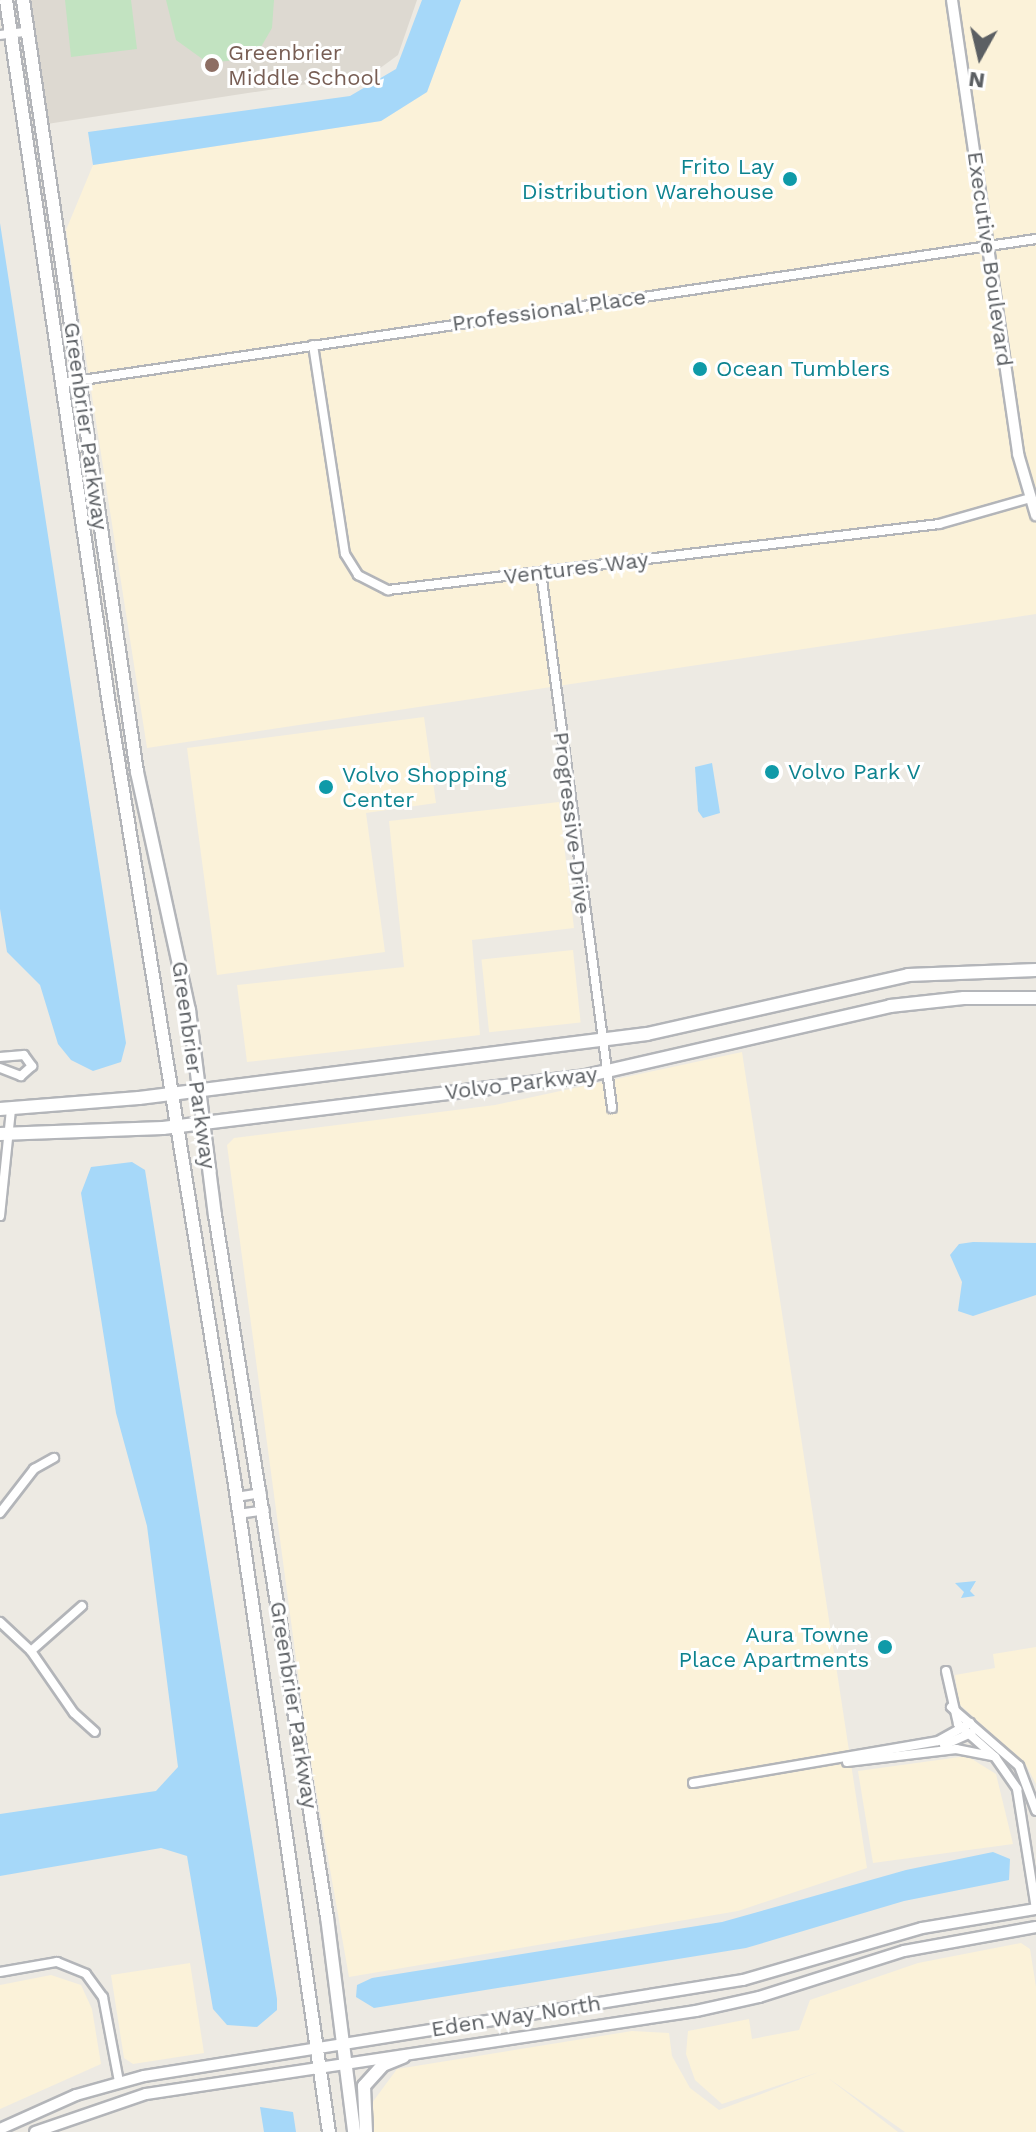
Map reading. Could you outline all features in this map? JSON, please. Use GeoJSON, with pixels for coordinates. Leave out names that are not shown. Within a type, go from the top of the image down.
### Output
{"type":"FeatureCollection","features":[{"type":"Feature","properties":{"kind":"main road","name":"Greenbrier Parkway"},"geometry":{"type":"LineString","coordinates":[[6,0],[5,35],[236,1497],[329,2132]]}},
{"type":"Feature","properties":{"kind":"main road","name":"Greenbrier Parkway"},"geometry":{"type":"LineString","coordinates":[[23,0],[137,772],[180,958],[203,1124],[263,1493],[354,2132]]}},
{"type":"Feature","properties":{"kind":"main road","name":"Volvo Parkway"},"geometry":{"type":"LineString","coordinates":[[6,1109],[172,1094],[601,1040],[674,1029],[899,976],[1036,970]]}},
{"type":"Feature","properties":{"kind":"main road","name":"Volvo Parkway"},"geometry":{"type":"LineString","coordinates":[[4,1134],[203,1124],[606,1073],[890,1006],[964,998],[1036,998]]}},
{"type":"Feature","properties":{"kind":"main road"},"geometry":{"type":"LineString","coordinates":[[366,2132],[364,2086],[383,2065],[403,2057]]}},
{"type":"Feature","properties":{"kind":"street","name":"Executive Boulevard"},"geometry":{"type":"LineString","coordinates":[[952,0],[988,246],[1030,498],[1036,515]]}},
{"type":"Feature","properties":{"kind":"street"},"geometry":{"type":"LineString","coordinates":[[5,35],[26,32]]}},
{"type":"Feature","properties":{"kind":"street","name":"Professional Place"},"geometry":{"type":"LineString","coordinates":[[62,383],[1036,239]]}},
{"type":"Feature","properties":{"kind":"street","name":"Ventures Way"},"geometry":{"type":"LineString","coordinates":[[313,345],[343,547],[358,575],[376,587],[401,590],[965,520],[1030,498]]}},
{"type":"Feature","properties":{"kind":"street","name":"Progressive Drive"},"geometry":{"type":"LineString","coordinates":[[541,572],[612,1108]]}},
{"type":"Feature","properties":{"kind":"street"},"geometry":{"type":"LineString","coordinates":[[0,1057],[24,1055],[32,1066],[21,1076],[0,1068]]}},
{"type":"Feature","properties":{"kind":"street"},"geometry":{"type":"LineString","coordinates":[[0,1216],[6,1109]]}},
{"type":"Feature","properties":{"kind":"street"},"geometry":{"type":"LineString","coordinates":[[0,1513],[34,1469],[54,1458]]}},
{"type":"Feature","properties":{"kind":"street"},"geometry":{"type":"LineString","coordinates":[[236,1497],[263,1493]]}},
{"type":"Feature","properties":{"kind":"street"},"geometry":{"type":"LineString","coordinates":[[238,1514],[265,1510]]}},
{"type":"Feature","properties":{"kind":"street"},"geometry":{"type":"LineString","coordinates":[[31,1651],[82,1606]]}},
{"type":"Feature","properties":{"kind":"street"},"geometry":{"type":"LineString","coordinates":[[0,1622],[31,1651],[74,1713],[95,1732]]}},
{"type":"Feature","properties":{"kind":"street"},"geometry":{"type":"LineString","coordinates":[[946,1671],[951,1707],[995,1757],[1019,1797],[1036,1909]]}},
{"type":"Feature","properties":{"kind":"street"},"geometry":{"type":"LineString","coordinates":[[897,1758],[970,1729]]}},
{"type":"Feature","properties":{"kind":"street"},"geometry":{"type":"LineString","coordinates":[[693,1783],[835,1762],[947,1739],[970,1729]]}},
{"type":"Feature","properties":{"kind":"street"},"geometry":{"type":"LineString","coordinates":[[970,1729],[1019,1766],[1036,1811]]}},
{"type":"Feature","properties":{"kind":"street"},"geometry":{"type":"LineString","coordinates":[[835,1762],[897,1758],[956,1749],[995,1757]]}},
{"type":"Feature","properties":{"kind":"street","name":"Eden Way North"},"geometry":{"type":"LineString","coordinates":[[0,2129],[76,2095],[119,2082],[342,2043],[743,1980],[922,1928],[1036,1909]]}},
{"type":"Feature","properties":{"kind":"street","name":"Eden Way North"},"geometry":{"type":"LineString","coordinates":[[35,2132],[146,2094],[403,2057],[729,2004],[904,1951],[1036,1927]]}},
{"type":"Feature","properties":{"kind":"street"},"geometry":{"type":"LineString","coordinates":[[0,1972],[57,1962],[86,1974],[103,1997],[119,2082]]}},
{"type":"Feature","properties":{"kind":"shaded area","name":"Greenbrier Middle School"},"geometry":{"type":"Polygon","coordinates":[[[28,0],[417,0],[398,55],[372,74],[47,124],[28,0]]]}},
{"type":"Feature","properties":{"kind":"shaded area"},"geometry":{"type":"Polygon","coordinates":[[[461,0],[1036,0],[1036,614],[147,748],[66,230],[93,165],[381,121],[427,92],[461,0]]]}},
{"type":"Feature","properties":{"kind":"shaded area"},"geometry":{"type":"Polygon","coordinates":[[[424,717],[436,803],[366,813],[385,952],[217,975],[187,748],[424,717]]]}},
{"type":"Feature","properties":{"kind":"shaded area"},"geometry":{"type":"Polygon","coordinates":[[[559,802],[574,928],[472,940],[480,1035],[247,1062],[237,985],[404,967],[389,821],[559,802]]]}},
{"type":"Feature","properties":{"kind":"shaded area"},"geometry":{"type":"Polygon","coordinates":[[[573,950],[581,1023],[489,1032],[482,960],[573,950]]]}},
{"type":"Feature","properties":{"kind":"shaded area"},"geometry":{"type":"Polygon","coordinates":[[[742,1052],[867,1868],[738,1911],[349,1977],[306,1733],[227,1145],[234,1138],[495,1105],[742,1052]]]}},
{"type":"Feature","properties":{"kind":"shaded area"},"geometry":{"type":"Polygon","coordinates":[[[1036,1647],[1036,1784],[1026,1765],[959,1704],[955,1675],[995,1668],[993,1654],[1036,1647]]]}},
{"type":"Feature","properties":{"kind":"shaded area"},"geometry":{"type":"Polygon","coordinates":[[[967,1756],[996,1774],[1013,1844],[873,1863],[858,1771],[967,1756]]]}},
{"type":"Feature","properties":{"kind":"shaded area"},"geometry":{"type":"Polygon","coordinates":[[[1021,1943],[1030,1949],[1036,1987],[1036,2132],[905,2132],[828,2078],[898,2132],[372,2132],[369,2107],[397,2069],[632,2031],[669,2033],[672,2056],[690,2088],[719,2110],[819,2072],[722,2104],[695,2080],[686,2054],[688,2031],[749,2019],[752,2039],[799,2030],[810,2000],[918,1963],[1021,1943]]]}},
{"type":"Feature","properties":{"kind":"shaded area"},"geometry":{"type":"Polygon","coordinates":[[[190,1963],[204,2053],[133,2064],[124,2058],[111,1975],[190,1963]]]}},
{"type":"Feature","properties":{"kind":"shaded area"},"geometry":{"type":"Polygon","coordinates":[[[51,1975],[81,1985],[92,2009],[101,2064],[0,2109],[0,1985],[51,1975]]]}},
{"type":"Feature","properties":{"kind":"green space"},"geometry":{"type":"Polygon","coordinates":[[[65,0],[131,0],[137,49],[71,57],[65,0]]]}},
{"type":"Feature","properties":{"kind":"green space"},"geometry":{"type":"Polygon","coordinates":[[[166,0],[274,0],[272,28],[261,47],[246,59],[208,63],[176,40],[166,0]]]}},
{"type":"Feature","properties":{"kind":"water"},"geometry":{"type":"Polygon","coordinates":[[[422,0],[461,0],[427,92],[381,121],[93,165],[88,132],[350,96],[396,69],[422,0]]]}},
{"type":"Feature","properties":{"kind":"water"},"geometry":{"type":"Polygon","coordinates":[[[0,223],[126,1043],[121,1062],[93,1071],[71,1060],[58,1044],[40,985],[7,952],[0,909],[0,223]]]}},
{"type":"Feature","properties":{"kind":"water"},"geometry":{"type":"Polygon","coordinates":[[[712,763],[720,813],[703,818],[698,811],[695,767],[712,763]]]}},
{"type":"Feature","properties":{"kind":"water"},"geometry":{"type":"Polygon","coordinates":[[[132,1162],[145,1170],[277,1999],[277,2010],[257,2027],[227,2025],[213,2009],[187,1856],[161,1848],[0,1876],[0,1814],[156,1791],[178,1767],[147,1526],[116,1413],[81,1193],[91,1167],[132,1162]]]}},
{"type":"Feature","properties":{"kind":"water"},"geometry":{"type":"Polygon","coordinates":[[[1036,1243],[1036,1295],[973,1316],[958,1311],[962,1282],[950,1255],[959,1244],[1036,1243]]]}},
{"type":"Feature","properties":{"kind":"water"},"geometry":{"type":"Polygon","coordinates":[[[976,1581],[970,1591],[975,1596],[961,1598],[964,1592],[955,1583],[976,1581]]]}},
{"type":"Feature","properties":{"kind":"water"},"geometry":{"type":"Polygon","coordinates":[[[993,1852],[1010,1859],[1009,1880],[904,1901],[746,1948],[374,2008],[356,1997],[357,1985],[372,1978],[722,1922],[906,1870],[993,1852]]]}},
{"type":"Feature","properties":{"kind":"water"},"geometry":{"type":"Polygon","coordinates":[[[260,2107],[293,2112],[296,2132],[264,2132],[260,2107]]]}},
{"type":"Feature","properties":{"kind":"place","name":"Greenbrier Middle School"},"geometry":{"type":"Point","coordinates":[212,65]}},
{"type":"Feature","properties":{"kind":"place","name":"Frito Lay Distribution Warehouse"},"geometry":{"type":"Point","coordinates":[790,179]}},
{"type":"Feature","properties":{"kind":"place","name":"Ocean Tumblers"},"geometry":{"type":"Point","coordinates":[700,369]}},
{"type":"Feature","properties":{"kind":"place","name":"Volvo Park V"},"geometry":{"type":"Point","coordinates":[772,772]}},
{"type":"Feature","properties":{"kind":"place","name":"Volvo Shopping Center"},"geometry":{"type":"Point","coordinates":[326,787]}},
{"type":"Feature","properties":{"kind":"place","name":"Aura Towne Place Apartments"},"geometry":{"type":"Point","coordinates":[885,1647]}}]}
